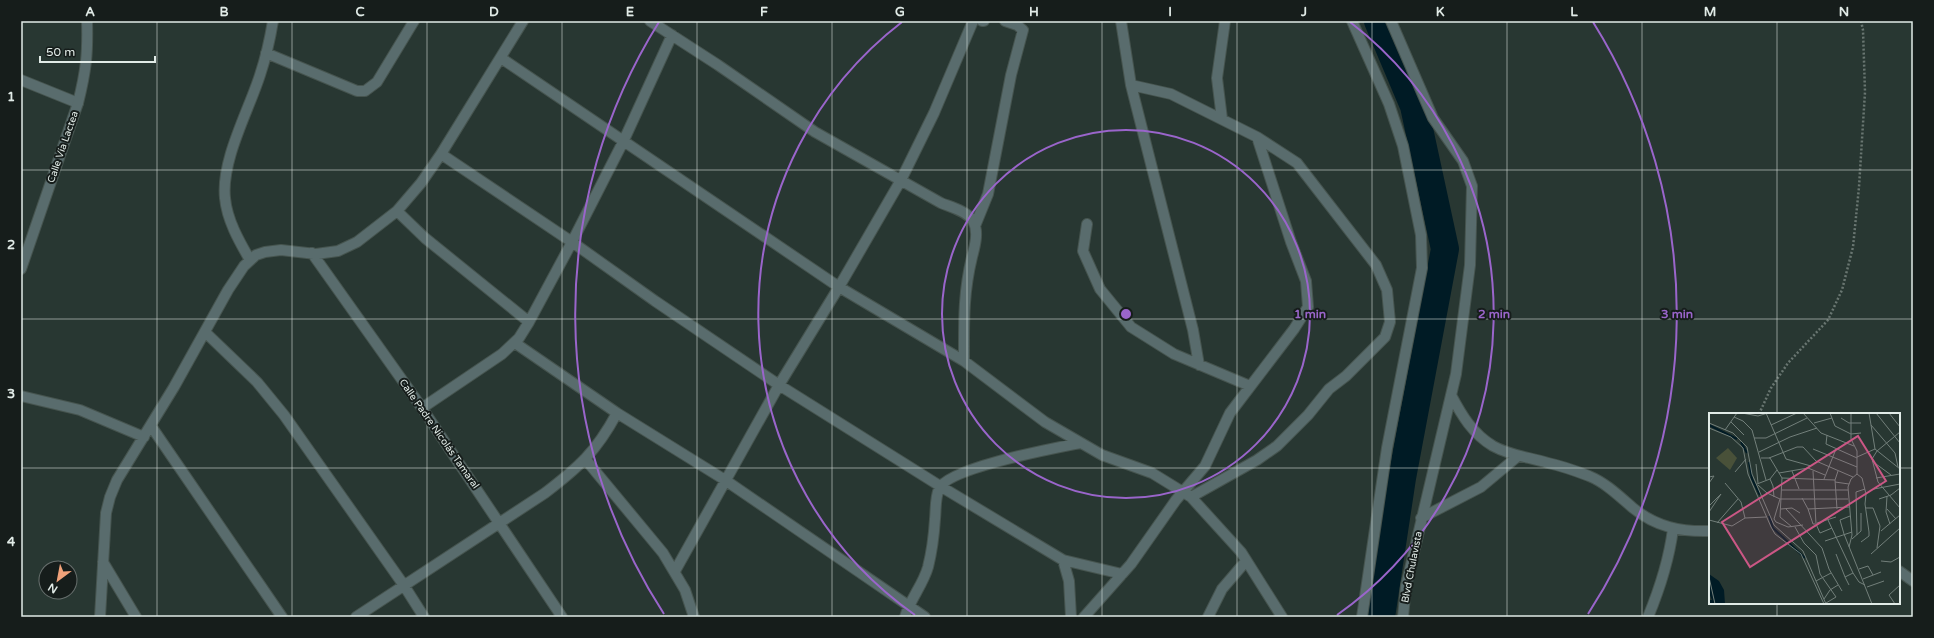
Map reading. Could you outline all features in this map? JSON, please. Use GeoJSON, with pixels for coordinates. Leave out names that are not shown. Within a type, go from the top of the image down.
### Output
{"type":"FeatureCollection","features":[{"type":"Feature","properties":{"kind":"street","name":"Calle Vía Lactea"},"geometry":{"type":"LineString","coordinates":[[21,269],[78,103],[87,63],[87,21]]}},
{"type":"Feature","properties":{"kind":"street"},"geometry":{"type":"LineString","coordinates":[[250,260],[239,240],[228,213],[225,198],[225,186],[232,154],[260,75],[273,21]]}},
{"type":"Feature","properties":{"kind":"street"},"geometry":{"type":"LineString","coordinates":[[266,53],[357,90],[365,91],[377,82],[414,21]]}},
{"type":"Feature","properties":{"kind":"street"},"geometry":{"type":"LineString","coordinates":[[100,617],[106,513],[110,497],[117,480],[151,426],[236,276],[250,260],[265,252],[281,250],[329,254],[338,251],[357,242],[397,211],[421,182],[441,154],[524,21]]}},
{"type":"Feature","properties":{"kind":"street"},"geometry":{"type":"LineString","coordinates":[[650,21],[815,132],[969,216],[975,226]]}},
{"type":"Feature","properties":{"kind":"street"},"geometry":{"type":"LineString","coordinates":[[675,571],[779,385],[839,287],[901,180],[934,113],[973,21]]}},
{"type":"Feature","properties":{"kind":"street"},"geometry":{"type":"LineString","coordinates":[[964,361],[965,287],[975,245],[975,226],[988,194],[1011,75],[1023,30],[1017,25],[1005,21]]}},
{"type":"Feature","properties":{"kind":"street"},"geometry":{"type":"LineString","coordinates":[[1120,21],[1131,86],[1193,330],[1199,365]]}},
{"type":"Feature","properties":{"kind":"street"},"geometry":{"type":"LineString","coordinates":[[1222,119],[1217,78],[1224,21]]}},
{"type":"Feature","properties":{"kind":"street"},"geometry":{"type":"LineString","coordinates":[[1352,21],[1389,104],[1402,146],[1420,235],[1422,268],[1388,448],[1362,617]]}},
{"type":"Feature","properties":{"kind":"street","name":"Blvd Chulavista"},"geometry":{"type":"LineString","coordinates":[[1391,21],[1433,118],[1463,161],[1472,186],[1470,266],[1462,332],[1451,395],[1406,586],[1403,617]]}},
{"type":"Feature","properties":{"kind":"street"},"geometry":{"type":"LineString","coordinates":[[422,408],[502,354],[515,343],[530,322],[624,140],[672,35]]}},
{"type":"Feature","properties":{"kind":"street"},"geometry":{"type":"LineString","coordinates":[[501,58],[839,287],[964,361],[1045,422],[1080,443],[1118,462],[1152,473],[1187,495],[1241,552],[1282,617]]}},
{"type":"Feature","properties":{"kind":"street"},"geometry":{"type":"LineString","coordinates":[[21,80],[78,103]]}},
{"type":"Feature","properties":{"kind":"street"},"geometry":{"type":"LineString","coordinates":[[1131,86],[1172,94],[1257,137],[1297,162],[1376,265],[1387,290],[1390,322],[1385,338],[1346,376],[1329,389],[1308,415],[1277,446],[1257,460],[1187,495]]}},
{"type":"Feature","properties":{"kind":"street"},"geometry":{"type":"LineString","coordinates":[[1084,617],[1122,574],[1187,495],[1205,466],[1230,413],[1294,329],[1308,307],[1306,281],[1291,242],[1257,137]]}},
{"type":"Feature","properties":{"kind":"street"},"geometry":{"type":"LineString","coordinates":[[441,154],[572,242],[655,301],[779,385],[940,486],[1063,560],[1122,574]]}},
{"type":"Feature","properties":{"kind":"street"},"geometry":{"type":"LineString","coordinates":[[397,211],[430,243],[530,322]]}},
{"type":"Feature","properties":{"kind":"street"},"geometry":{"type":"LineString","coordinates":[[1087,224],[1083,251],[1100,289],[1130,327],[1174,354],[1250,386]]}},
{"type":"Feature","properties":{"kind":"street","name":"Calle Padre Nicolás Tamaral"},"geometry":{"type":"LineString","coordinates":[[312,253],[422,408],[562,617]]}},
{"type":"Feature","properties":{"kind":"street"},"geometry":{"type":"LineString","coordinates":[[205,332],[257,382],[284,415],[403,584],[424,617]]}},
{"type":"Feature","properties":{"kind":"street"},"geometry":{"type":"LineString","coordinates":[[515,343],[617,414],[725,480],[908,607],[925,617]]}},
{"type":"Feature","properties":{"kind":"street"},"geometry":{"type":"LineString","coordinates":[[1451,395],[1461,415],[1476,433],[1493,446],[1517,457],[1548,462],[1590,476],[1616,492],[1634,509],[1654,522],[1673,529],[1709,531]]}},
{"type":"Feature","properties":{"kind":"street"},"geometry":{"type":"LineString","coordinates":[[21,396],[80,410],[144,438]]}},
{"type":"Feature","properties":{"kind":"street"},"geometry":{"type":"LineString","coordinates":[[356,617],[403,584],[545,493],[586,460],[609,429],[617,414]]}},
{"type":"Feature","properties":{"kind":"street"},"geometry":{"type":"LineString","coordinates":[[151,426],[282,617]]}},
{"type":"Feature","properties":{"kind":"street"},"geometry":{"type":"LineString","coordinates":[[905,617],[908,607],[921,585],[928,569],[934,534],[936,496],[940,486],[951,477],[981,466],[1080,443]]}},
{"type":"Feature","properties":{"kind":"street"},"geometry":{"type":"LineString","coordinates":[[1421,518],[1481,487],[1517,457]]}},
{"type":"Feature","properties":{"kind":"street"},"geometry":{"type":"LineString","coordinates":[[586,460],[642,526],[675,571],[685,590],[694,617]]}},
{"type":"Feature","properties":{"kind":"street"},"geometry":{"type":"LineString","coordinates":[[1648,617],[1662,581],[1671,549],[1673,529]]}},
{"type":"Feature","properties":{"kind":"street"},"geometry":{"type":"LineString","coordinates":[[1063,560],[1069,581],[1071,617]]}},
{"type":"Feature","properties":{"kind":"street"},"geometry":{"type":"LineString","coordinates":[[1208,617],[1222,589],[1246,561]]}},
{"type":"Feature","properties":{"kind":"street"},"geometry":{"type":"LineString","coordinates":[[103,562],[136,617]]}},
{"type":"Feature","properties":{"kind":"street"},"geometry":{"type":"LineString","coordinates":[[1900,572],[1913,581]]}},
{"type":"Feature","properties":{"kind":"path"},"geometry":{"type":"LineString","coordinates":[[1759,413],[1771,388],[1788,363],[1828,320],[1842,290],[1850,261],[1855,232],[1865,92],[1863,30],[1861,21]]}},
{"type":"Feature","properties":{"kind":"waterway"},"geometry":{"type":"LineString","coordinates":[[1378,21],[1414,106],[1445,249],[1402,478],[1381,617]]}}]}
